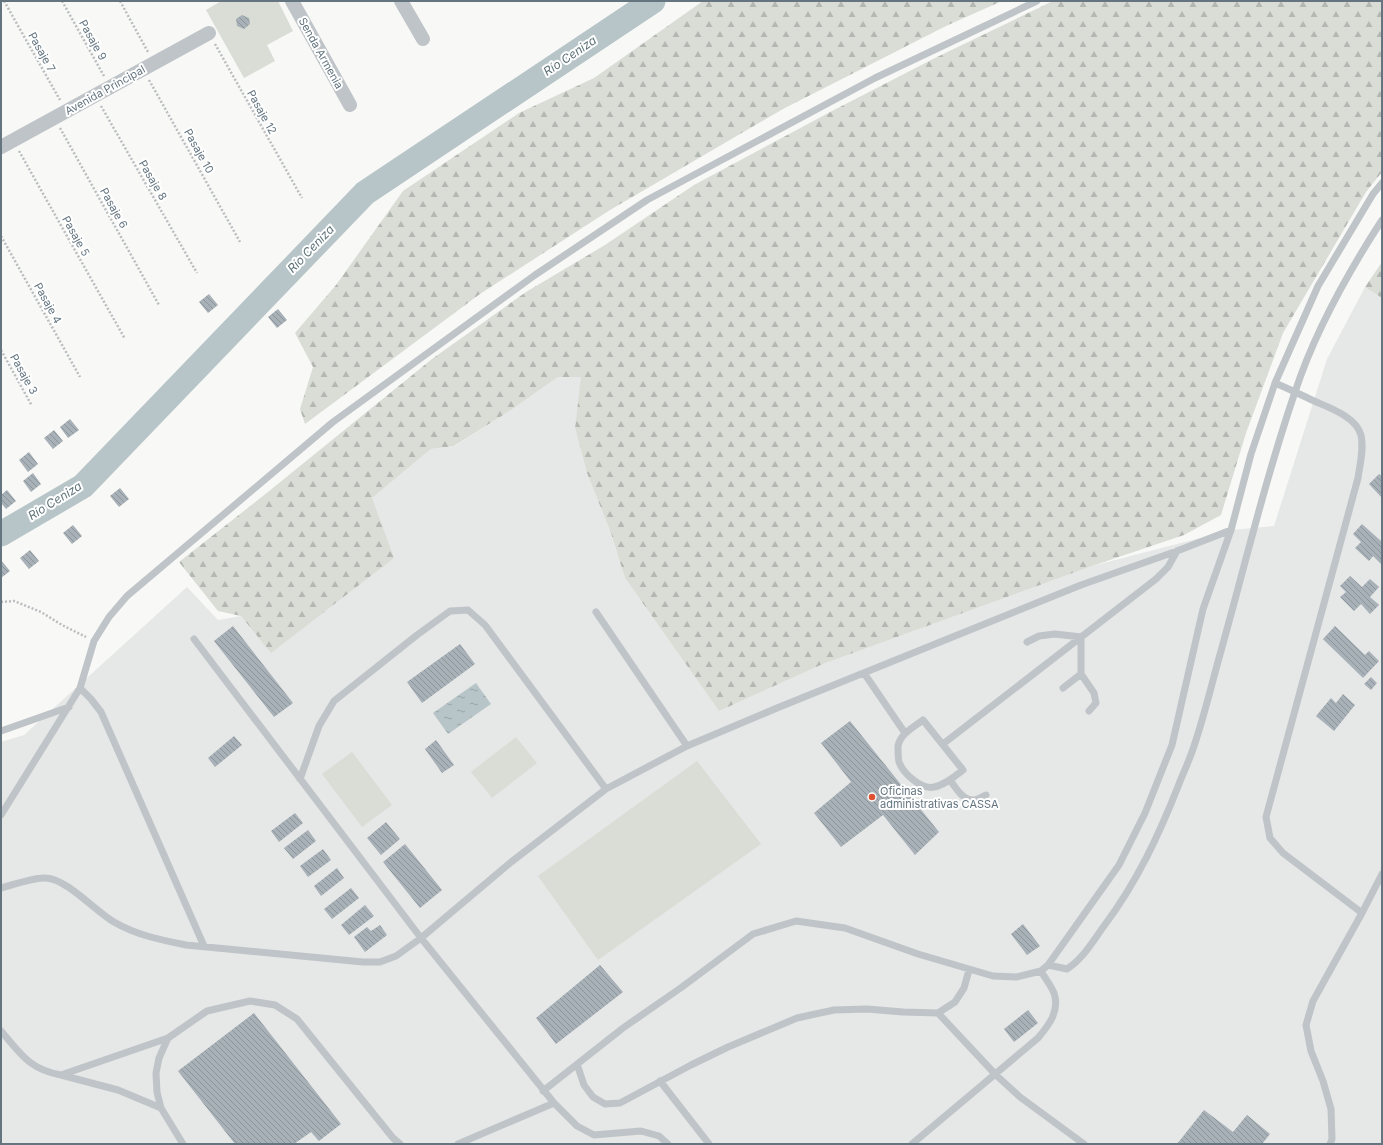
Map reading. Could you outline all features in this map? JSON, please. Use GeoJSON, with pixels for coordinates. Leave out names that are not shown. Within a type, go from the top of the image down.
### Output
{"type":"FeatureCollection","features":[{"type":"Feature","properties":{"kind":"street","name":"Senda Armenia"},"geometry":{"type":"LineString","coordinates":[[292,1],[350,105]]}},
{"type":"Feature","properties":{"kind":"street"},"geometry":{"type":"LineString","coordinates":[[402,1],[423,39]]}},
{"type":"Feature","properties":{"kind":"street","name":"Avenida Principal"},"geometry":{"type":"LineString","coordinates":[[4,144],[209,33]]}},
{"type":"Feature","properties":{"kind":"lane"},"geometry":{"type":"LineString","coordinates":[[1,815],[80,688],[94,640],[109,617],[127,596],[333,422],[535,275],[647,200],[875,78],[1036,1]]}},
{"type":"Feature","properties":{"kind":"lane"},"geometry":{"type":"LineString","coordinates":[[543,1091],[622,1028],[682,987],[753,934],[796,921],[845,928],[918,954],[993,976],[1016,977],[1041,971],[1048,965],[1118,865],[1145,813],[1172,745],[1203,609],[1231,530],[1251,454],[1275,383],[1318,286],[1373,194],[1382,183]]}},
{"type":"Feature","properties":{"kind":"lane"},"geometry":{"type":"LineString","coordinates":[[1048,965],[1067,969],[1076,964],[1111,917],[1139,874],[1163,825],[1194,746],[1268,475],[1295,392],[1309,354],[1337,295],[1365,245],[1382,220]]}},
{"type":"Feature","properties":{"kind":"lane"},"geometry":{"type":"LineString","coordinates":[[1275,383],[1329,406],[1348,418],[1357,426],[1362,448],[1358,478],[1266,817],[1270,838],[1283,853],[1362,913]]}},
{"type":"Feature","properties":{"kind":"lane"},"geometry":{"type":"LineString","coordinates":[[1,888],[45,878],[61,883],[114,922],[135,932],[158,940],[186,945],[363,962],[380,962],[396,956],[421,938],[510,863],[606,789],[687,746],[1081,585],[1231,530]]}},
{"type":"Feature","properties":{"kind":"lane"},"geometry":{"type":"LineString","coordinates":[[943,744],[1156,579],[1168,567],[1177,551]]}},
{"type":"Feature","properties":{"kind":"lane"},"geometry":{"type":"LineString","coordinates":[[300,779],[319,726],[334,701],[450,611],[468,610],[485,625],[606,789]]}},
{"type":"Feature","properties":{"kind":"lane"},"geometry":{"type":"LineString","coordinates":[[596,612],[687,746]]}},
{"type":"Feature","properties":{"kind":"lane"},"geometry":{"type":"LineString","coordinates":[[1027,642],[1039,636],[1055,634],[1081,637]]}},
{"type":"Feature","properties":{"kind":"lane"},"geometry":{"type":"LineString","coordinates":[[1081,637],[1081,674],[1094,693],[1096,703],[1089,711]]}},
{"type":"Feature","properties":{"kind":"lane"},"geometry":{"type":"LineString","coordinates":[[194,639],[421,938],[543,1091],[576,1126],[594,1135],[641,1131],[660,1136],[668,1144]]}},
{"type":"Feature","properties":{"kind":"lane"},"geometry":{"type":"LineString","coordinates":[[864,673],[905,733]]}},
{"type":"Feature","properties":{"kind":"lane"},"geometry":{"type":"LineString","coordinates":[[1063,688],[1081,674]]}},
{"type":"Feature","properties":{"kind":"lane"},"geometry":{"type":"LineString","coordinates":[[80,688],[92,699],[101,712],[204,946]]}},
{"type":"Feature","properties":{"kind":"lane"},"geometry":{"type":"LineString","coordinates":[[1,731],[69,707]]}},
{"type":"Feature","properties":{"kind":"lane"},"geometry":{"type":"LineString","coordinates":[[923,720],[963,770],[950,780],[934,788],[920,785],[907,775],[899,761],[898,745],[905,733],[923,720]]}},
{"type":"Feature","properties":{"kind":"lane"},"geometry":{"type":"LineString","coordinates":[[950,780],[959,793],[966,799],[975,800],[986,795]]}},
{"type":"Feature","properties":{"kind":"lane"},"geometry":{"type":"LineString","coordinates":[[1330,1144],[1332,1139],[1331,1109],[1323,1081],[1311,1051],[1306,1025],[1313,1001],[1382,874]]}},
{"type":"Feature","properties":{"kind":"lane"},"geometry":{"type":"LineString","coordinates":[[577,1064],[584,1086],[593,1097],[605,1104],[620,1103],[728,1047],[797,1018],[834,1010],[867,1009],[938,1013],[954,1002],[964,988],[969,970]]}},
{"type":"Feature","properties":{"kind":"lane"},"geometry":{"type":"LineString","coordinates":[[912,1144],[1038,1038],[1049,1024],[1056,1009],[1054,993],[1041,971]]}},
{"type":"Feature","properties":{"kind":"lane"},"geometry":{"type":"LineString","coordinates":[[61,1075],[168,1038],[207,1011],[250,1001],[275,1005],[297,1019],[393,1138],[400,1144]]}},
{"type":"Feature","properties":{"kind":"lane"},"geometry":{"type":"LineString","coordinates":[[938,1013],[1020,1097],[1084,1144]]}},
{"type":"Feature","properties":{"kind":"lane"},"geometry":{"type":"LineString","coordinates":[[1,1031],[22,1056],[34,1066],[48,1072],[118,1090],[161,1108]]}},
{"type":"Feature","properties":{"kind":"lane"},"geometry":{"type":"LineString","coordinates":[[168,1038],[159,1058],[156,1073],[156,1092],[161,1108],[183,1144]]}},
{"type":"Feature","properties":{"kind":"lane"},"geometry":{"type":"LineString","coordinates":[[660,1081],[709,1144]]}},
{"type":"Feature","properties":{"kind":"lane"},"geometry":{"type":"LineString","coordinates":[[458,1144],[554,1102]]}},
{"type":"Feature","properties":{"kind":"path","name":"Pasaje 7"},"geometry":{"type":"LineString","coordinates":[[4,1],[60,114]]}},
{"type":"Feature","properties":{"kind":"path","name":"Pasaje 9"},"geometry":{"type":"LineString","coordinates":[[62,1],[110,87]]}},
{"type":"Feature","properties":{"kind":"path","name":"Pasaje 10"},"geometry":{"type":"LineString","coordinates":[[120,1],[149,66],[240,242]]}},
{"type":"Feature","properties":{"kind":"path","name":"Pasaje 12"},"geometry":{"type":"LineString","coordinates":[[209,33],[302,198]]}},
{"type":"Feature","properties":{"kind":"path","name":"Pasaje 8"},"geometry":{"type":"LineString","coordinates":[[95,95],[197,272]]}},
{"type":"Feature","properties":{"kind":"path","name":"Pasaje 6"},"geometry":{"type":"LineString","coordinates":[[60,114],[159,305]]}},
{"type":"Feature","properties":{"kind":"path","name":"Pasaje 5"},"geometry":{"type":"LineString","coordinates":[[4,144],[125,339]]}},
{"type":"Feature","properties":{"kind":"path","name":"Pasaje 4"},"geometry":{"type":"LineString","coordinates":[[1,236],[80,377]]}},
{"type":"Feature","properties":{"kind":"path","name":"Pasaje 3"},"geometry":{"type":"LineString","coordinates":[[1,350],[32,406]]}},
{"type":"Feature","properties":{"kind":"path"},"geometry":{"type":"LineString","coordinates":[[1,602],[14,601],[41,612],[94,640]]}},
{"type":"Feature","properties":{"kind":"shaded area"},"geometry":{"type":"Polygon","coordinates":[[[1365,287],[1382,298],[1382,1144],[1,1144],[1,742],[24,735],[187,587],[218,620],[241,616],[271,652],[372,498],[431,449],[455,446],[511,410],[558,377],[582,377],[575,428],[587,473],[611,533],[625,578],[719,711],[823,664],[1092,566],[1231,530],[1274,526],[1327,359],[1365,287]]]}},
{"type":"Feature","properties":{"kind":"green space"},"geometry":{"type":"Polygon","coordinates":[[[221,1],[278,1],[293,31],[267,45],[275,61],[244,78],[206,10],[221,1]]]}},
{"type":"Feature","properties":{"kind":"green space"},"geometry":{"type":"Polygon","coordinates":[[[703,1],[1002,1],[946,26],[783,109],[610,210],[480,294],[305,424],[300,409],[313,367],[295,333],[336,285],[403,191],[519,113],[594,78],[703,1]]]}},
{"type":"Feature","properties":{"kind":"green space"},"geometry":{"type":"Polygon","coordinates":[[[1053,1],[1382,1],[1382,172],[1366,192],[1283,333],[1246,433],[1221,515],[1184,535],[1092,566],[823,664],[719,711],[625,578],[611,533],[587,473],[575,428],[581,377],[558,377],[511,410],[454,446],[431,449],[372,498],[394,558],[271,653],[241,616],[218,611],[179,562],[432,359],[526,292],[605,245],[694,185],[935,58],[1053,1]]]}},
{"type":"Feature","properties":{"kind":"green space"},"geometry":{"type":"Polygon","coordinates":[[[1382,262],[1382,298],[1365,287],[1382,262]]]}},
{"type":"Feature","properties":{"kind":"green space"},"geometry":{"type":"Polygon","coordinates":[[[516,737],[537,763],[492,798],[471,772],[516,737]]]}},
{"type":"Feature","properties":{"kind":"green space"},"geometry":{"type":"Polygon","coordinates":[[[352,752],[392,805],[362,827],[322,774],[352,752]]]}},
{"type":"Feature","properties":{"kind":"green space"},"geometry":{"type":"Polygon","coordinates":[[[697,761],[761,844],[598,960],[538,876],[697,761]]]}},
{"type":"Feature","properties":{"kind":"water"},"geometry":{"type":"Polygon","coordinates":[[[476,683],[491,704],[448,734],[433,713],[476,683]]]}},
{"type":"Feature","properties":{"kind":"building"},"geometry":{"type":"Polygon","coordinates":[[[242,15],[249,18],[250,24],[244,29],[237,26],[236,19],[242,15]]]}},
{"type":"Feature","properties":{"kind":"building"},"geometry":{"type":"Polygon","coordinates":[[[209,294],[218,305],[208,313],[199,302],[209,294]]]}},
{"type":"Feature","properties":{"kind":"building"},"geometry":{"type":"Polygon","coordinates":[[[278,309],[287,320],[277,328],[268,317],[278,309]]]}},
{"type":"Feature","properties":{"kind":"building"},"geometry":{"type":"Polygon","coordinates":[[[70,419],[79,430],[68,438],[60,427],[70,419]]]}},
{"type":"Feature","properties":{"kind":"building"},"geometry":{"type":"Polygon","coordinates":[[[54,430],[63,441],[53,449],[44,438],[54,430]]]}},
{"type":"Feature","properties":{"kind":"building"},"geometry":{"type":"Polygon","coordinates":[[[29,452],[38,464],[28,472],[19,460],[29,452]]]}},
{"type":"Feature","properties":{"kind":"building"},"geometry":{"type":"Polygon","coordinates":[[[33,473],[41,484],[31,492],[23,481],[33,473]]]}},
{"type":"Feature","properties":{"kind":"building"},"geometry":{"type":"Polygon","coordinates":[[[1379,474],[1382,476],[1382,498],[1369,484],[1379,474]]]}},
{"type":"Feature","properties":{"kind":"building"},"geometry":{"type":"Polygon","coordinates":[[[120,488],[129,499],[119,507],[110,496],[120,488]]]}},
{"type":"Feature","properties":{"kind":"building"},"geometry":{"type":"Polygon","coordinates":[[[7,490],[16,501],[6,509],[1,503],[1,495],[7,490]]]}},
{"type":"Feature","properties":{"kind":"building"},"geometry":{"type":"Polygon","coordinates":[[[1362,524],[1382,542],[1382,565],[1373,556],[1369,561],[1355,548],[1361,542],[1353,534],[1362,524]]]}},
{"type":"Feature","properties":{"kind":"building"},"geometry":{"type":"Polygon","coordinates":[[[73,525],[82,536],[72,544],[63,533],[73,525]]]}},
{"type":"Feature","properties":{"kind":"building"},"geometry":{"type":"Polygon","coordinates":[[[30,550],[39,561],[29,569],[20,558],[30,550]]]}},
{"type":"Feature","properties":{"kind":"building"},"geometry":{"type":"Polygon","coordinates":[[[1,560],[10,571],[1,578],[1,560]]]}},
{"type":"Feature","properties":{"kind":"building"},"geometry":{"type":"Polygon","coordinates":[[[1350,576],[1362,587],[1370,579],[1379,587],[1370,597],[1379,605],[1370,614],[1361,604],[1354,611],[1340,597],[1346,592],[1340,586],[1350,576]]]}},
{"type":"Feature","properties":{"kind":"building"},"geometry":{"type":"Polygon","coordinates":[[[233,626],[293,703],[274,717],[214,641],[233,626]]]}},
{"type":"Feature","properties":{"kind":"building"},"geometry":{"type":"Polygon","coordinates":[[[1335,626],[1365,655],[1369,651],[1379,661],[1363,678],[1323,639],[1335,626]]]}},
{"type":"Feature","properties":{"kind":"building"},"geometry":{"type":"Polygon","coordinates":[[[460,644],[475,664],[422,703],[407,682],[460,644]]]}},
{"type":"Feature","properties":{"kind":"building"},"geometry":{"type":"Polygon","coordinates":[[[1371,677],[1377,683],[1371,690],[1364,684],[1371,677]]]}},
{"type":"Feature","properties":{"kind":"building"},"geometry":{"type":"Polygon","coordinates":[[[1343,694],[1355,705],[1334,731],[1316,716],[1331,698],[1336,703],[1343,694]]]}},
{"type":"Feature","properties":{"kind":"building","name":"Oficinas administrativas CASSA"},"geometry":{"type":"Polygon","coordinates":[[[850,721],[939,832],[915,855],[883,815],[841,847],[814,813],[851,782],[821,743],[850,721]]]}},
{"type":"Feature","properties":{"kind":"building"},"geometry":{"type":"Polygon","coordinates":[[[234,736],[242,745],[215,767],[208,758],[234,736]]]}},
{"type":"Feature","properties":{"kind":"building"},"geometry":{"type":"Polygon","coordinates":[[[436,740],[454,765],[442,773],[425,749],[436,740]]]}},
{"type":"Feature","properties":{"kind":"building"},"geometry":{"type":"Polygon","coordinates":[[[295,813],[303,823],[279,842],[271,831],[295,813]]]}},
{"type":"Feature","properties":{"kind":"building"},"geometry":{"type":"Polygon","coordinates":[[[386,822],[400,839],[381,855],[367,838],[386,822]]]}},
{"type":"Feature","properties":{"kind":"building"},"geometry":{"type":"Polygon","coordinates":[[[308,830],[316,841],[293,859],[284,848],[308,830]]]}},
{"type":"Feature","properties":{"kind":"building"},"geometry":{"type":"Polygon","coordinates":[[[405,844],[442,890],[420,908],[383,862],[405,844]]]}},
{"type":"Feature","properties":{"kind":"building"},"geometry":{"type":"Polygon","coordinates":[[[323,849],[331,860],[308,877],[300,866],[323,849]]]}},
{"type":"Feature","properties":{"kind":"building"},"geometry":{"type":"Polygon","coordinates":[[[337,868],[344,878],[321,896],[314,886],[337,868]]]}},
{"type":"Feature","properties":{"kind":"building"},"geometry":{"type":"Polygon","coordinates":[[[351,888],[359,898],[332,919],[324,909],[351,888]]]}},
{"type":"Feature","properties":{"kind":"building"},"geometry":{"type":"Polygon","coordinates":[[[365,905],[374,916],[349,935],[341,925],[365,905]]]}},
{"type":"Feature","properties":{"kind":"building"},"geometry":{"type":"Polygon","coordinates":[[[1023,924],[1040,946],[1027,955],[1011,934],[1023,924]]]}},
{"type":"Feature","properties":{"kind":"building"},"geometry":{"type":"Polygon","coordinates":[[[380,925],[387,935],[365,952],[354,937],[367,927],[371,931],[380,925]]]}},
{"type":"Feature","properties":{"kind":"building"},"geometry":{"type":"Polygon","coordinates":[[[600,965],[623,992],[556,1044],[536,1018],[600,965]]]}},
{"type":"Feature","properties":{"kind":"building"},"geometry":{"type":"Polygon","coordinates":[[[1028,1010],[1038,1023],[1014,1042],[1004,1029],[1028,1010]]]}},
{"type":"Feature","properties":{"kind":"building"},"geometry":{"type":"Polygon","coordinates":[[[254,1013],[341,1124],[319,1141],[311,1132],[294,1144],[235,1144],[178,1071],[254,1013]]]}},
{"type":"Feature","properties":{"kind":"building"},"geometry":{"type":"Polygon","coordinates":[[[1204,1110],[1233,1132],[1247,1115],[1270,1134],[1262,1144],[1177,1144],[1204,1110]]]}},
{"type":"Feature","properties":{"kind":"waterway","name":"Río Ceniza"},"geometry":{"type":"LineString","coordinates":[[1,534],[83,486],[365,193],[653,1]]}},
{"type":"Feature","properties":{"kind":"place","name":"Oficinas administrativas CASSA"},"geometry":{"type":"Point","coordinates":[872,797]}}]}
